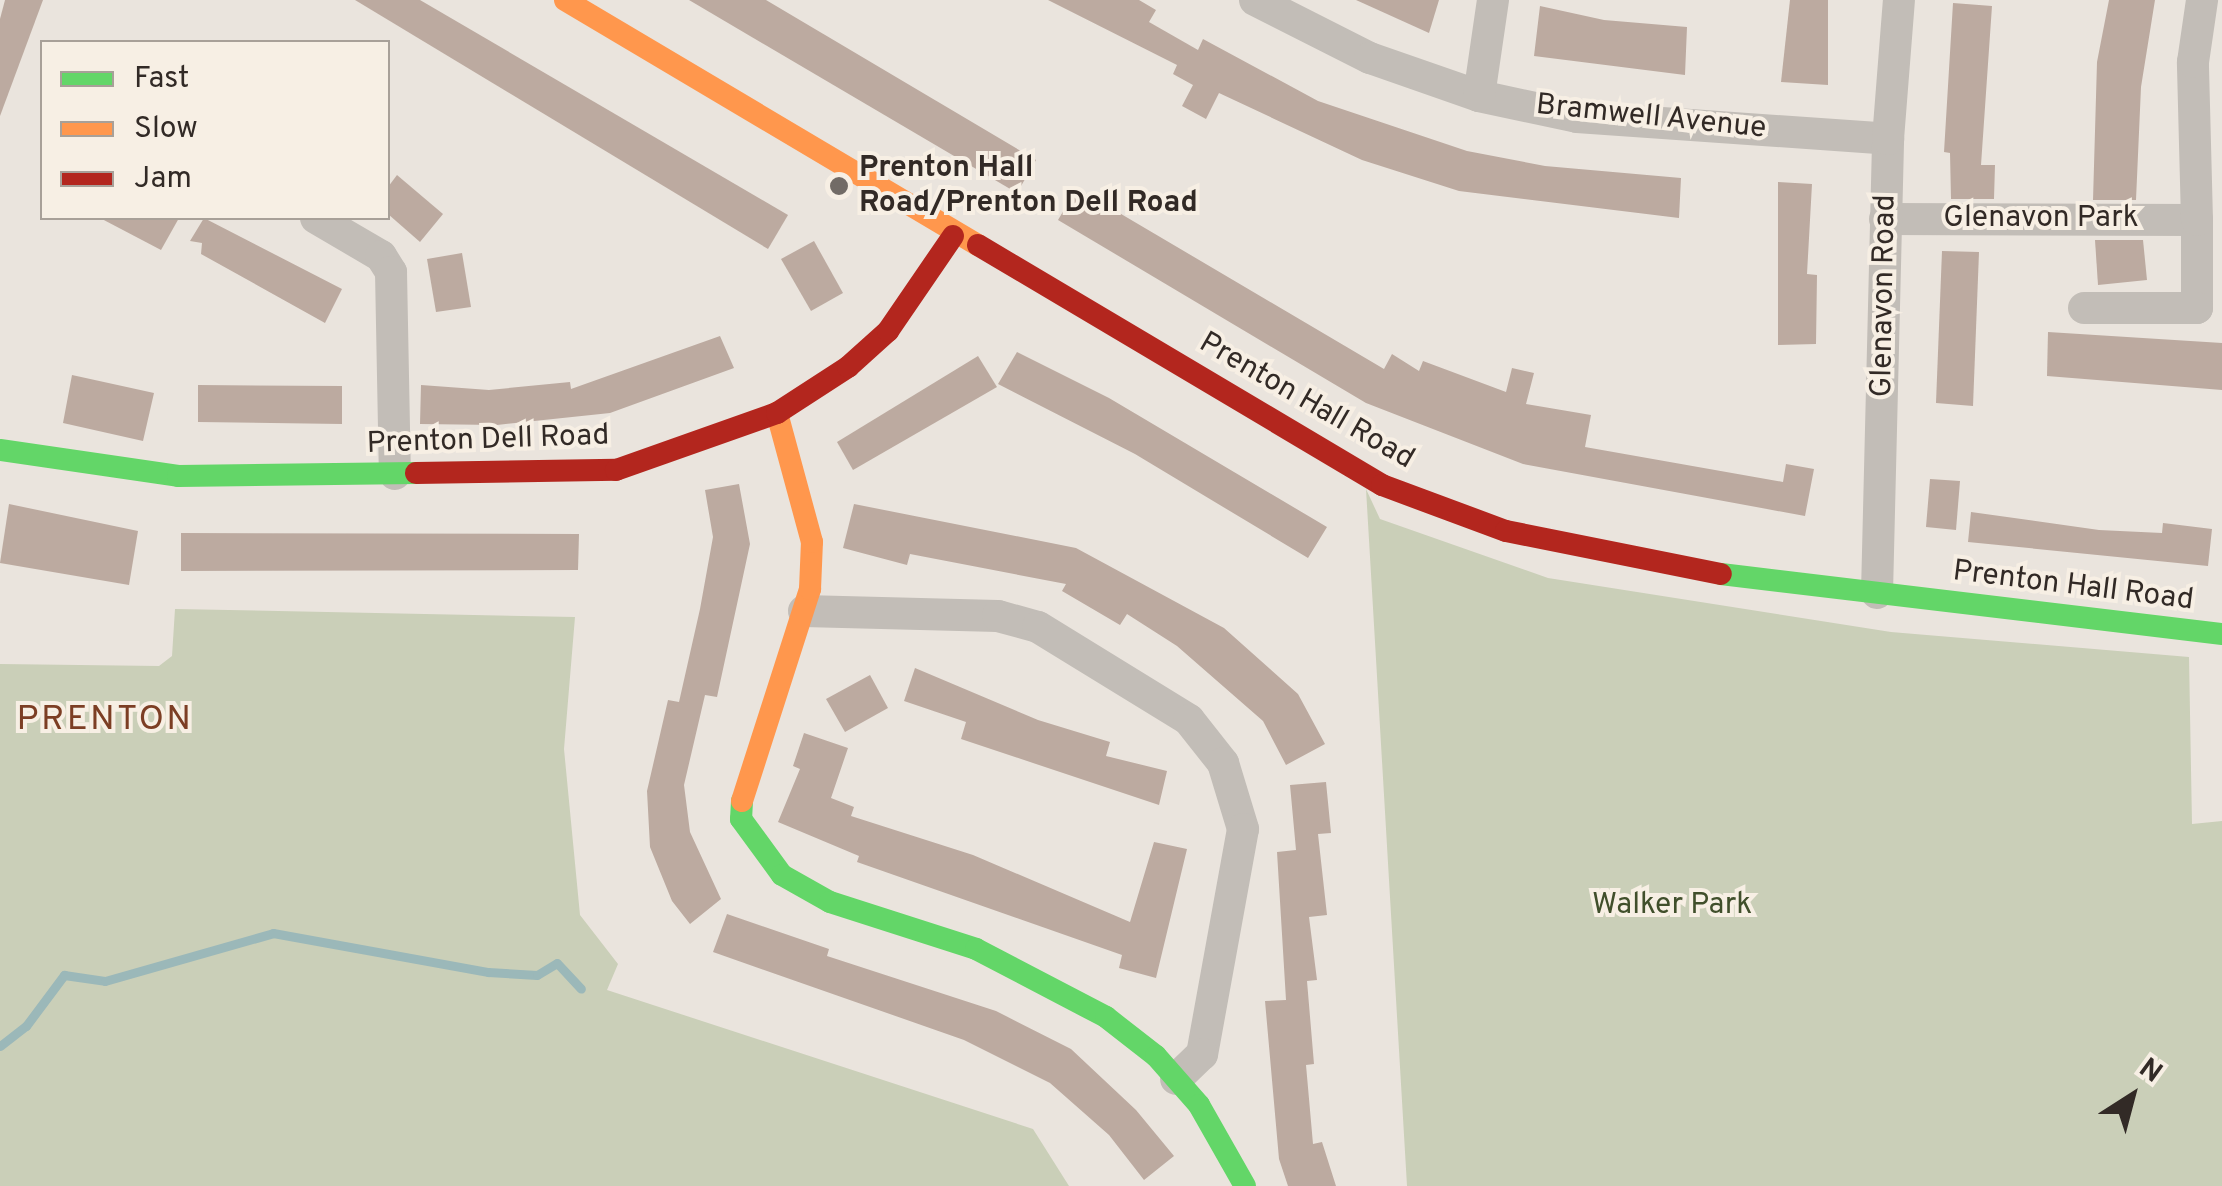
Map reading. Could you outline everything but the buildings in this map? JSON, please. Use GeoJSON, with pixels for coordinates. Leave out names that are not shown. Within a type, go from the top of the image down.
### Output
{"type":"FeatureCollection","features":[{"type":"Feature","properties":{"kind":"street","name":"Prenton Hall Road"},"geometry":{"type":"LineString","coordinates":[[565,0],[953,236],[1382,486],[1506,531],[1729,576],[2222,634]]}},
{"type":"Feature","properties":{"kind":"street","name":"Bramwell Avenue"},"geometry":{"type":"LineString","coordinates":[[1255,0],[1370,58],[1478,96],[1577,116],[1888,140]]}},
{"type":"Feature","properties":{"kind":"street"},"geometry":{"type":"LineString","coordinates":[[1478,96],[1493,0]]}},
{"type":"Feature","properties":{"kind":"street","name":"Glenavon Road"},"geometry":{"type":"LineString","coordinates":[[1877,593],[1885,219],[1899,0]]}},
{"type":"Feature","properties":{"kind":"street"},"geometry":{"type":"LineString","coordinates":[[2084,308],[2197,308],[2193,62],[2202,0]]}},
{"type":"Feature","properties":{"kind":"street","name":"Glenavon Park"},"geometry":{"type":"LineString","coordinates":[[1885,219],[2197,220]]}},
{"type":"Feature","properties":{"kind":"street"},"geometry":{"type":"LineString","coordinates":[[319,220],[381,256],[391,272],[396,474]]}},
{"type":"Feature","properties":{"kind":"street","name":"Prenton Dell Road"},"geometry":{"type":"LineString","coordinates":[[0,450],[178,476],[616,470],[777,413],[848,367],[888,331],[953,236]]}},
{"type":"Feature","properties":{"kind":"street"},"geometry":{"type":"LineString","coordinates":[[777,413],[812,542],[804,611],[744,783],[742,819],[759,852],[782,875],[830,902],[1044,980],[1106,1017],[1200,1105],[1245,1186]]}},
{"type":"Feature","properties":{"kind":"street"},"geometry":{"type":"LineString","coordinates":[[804,611],[998,616],[1038,627],[1139,685],[1200,734],[1223,763],[1243,828],[1202,1054],[1176,1079]]}},
{"type":"Feature","properties":{"kind":"green space","name":"Walker Park"},"geometry":{"type":"Polygon","coordinates":[[[1366,489],[1380,519],[1548,578],[1891,632],[2189,657],[2192,824],[2222,821],[2222,1186],[1407,1186],[1366,489]]]}},
{"type":"Feature","properties":{"kind":"green space"},"geometry":{"type":"Polygon","coordinates":[[[175,609],[575,617],[564,749],[580,915],[618,964],[607,990],[1033,1129],[1069,1186],[0,1186],[0,664],[159,666],[172,656],[175,609]]]}},
{"type":"Feature","properties":{"kind":"waterway"},"geometry":{"type":"LineString","coordinates":[[0,1046],[26,1026],[64,975],[105,981],[273,933],[488,972],[537,975],[557,963],[581,989]]}},
{"type":"Feature","properties":{"kind":"traffic: fast"},"geometry":{"type":"LineString","coordinates":[[0,450],[178,476],[416,473]]}},
{"type":"Feature","properties":{"kind":"traffic: fast"},"geometry":{"type":"LineString","coordinates":[[1721,574],[2222,634]]}},
{"type":"Feature","properties":{"kind":"traffic: fast"},"geometry":{"type":"LineString","coordinates":[[742,801],[741,819],[782,875],[830,902],[976,949],[1106,1017],[1156,1056],[1199,1105],[1245,1186]]}},
{"type":"Feature","properties":{"kind":"traffic: slow"},"geometry":{"type":"LineString","coordinates":[[565,0],[978,245]]}},
{"type":"Feature","properties":{"kind":"traffic: slow"},"geometry":{"type":"LineString","coordinates":[[742,801],[810,589],[812,542],[777,413]]}},
{"type":"Feature","properties":{"kind":"traffic: jam"},"geometry":{"type":"LineString","coordinates":[[416,473],[616,470],[777,413],[848,367],[888,331],[953,236]]}},
{"type":"Feature","properties":{"kind":"traffic: jam"},"geometry":{"type":"LineString","coordinates":[[978,245],[1382,485],[1506,531],[1721,574]]}},
{"type":"Feature","properties":{"kind":"place","name":"Prenton Hall Road/Prenton Dell Road"},"geometry":{"type":"Point","coordinates":[839,186]}},
{"type":"Feature","properties":{"kind":"district","name":"PRENTON"},"geometry":{"type":"Point","coordinates":[105,720]}}]}
